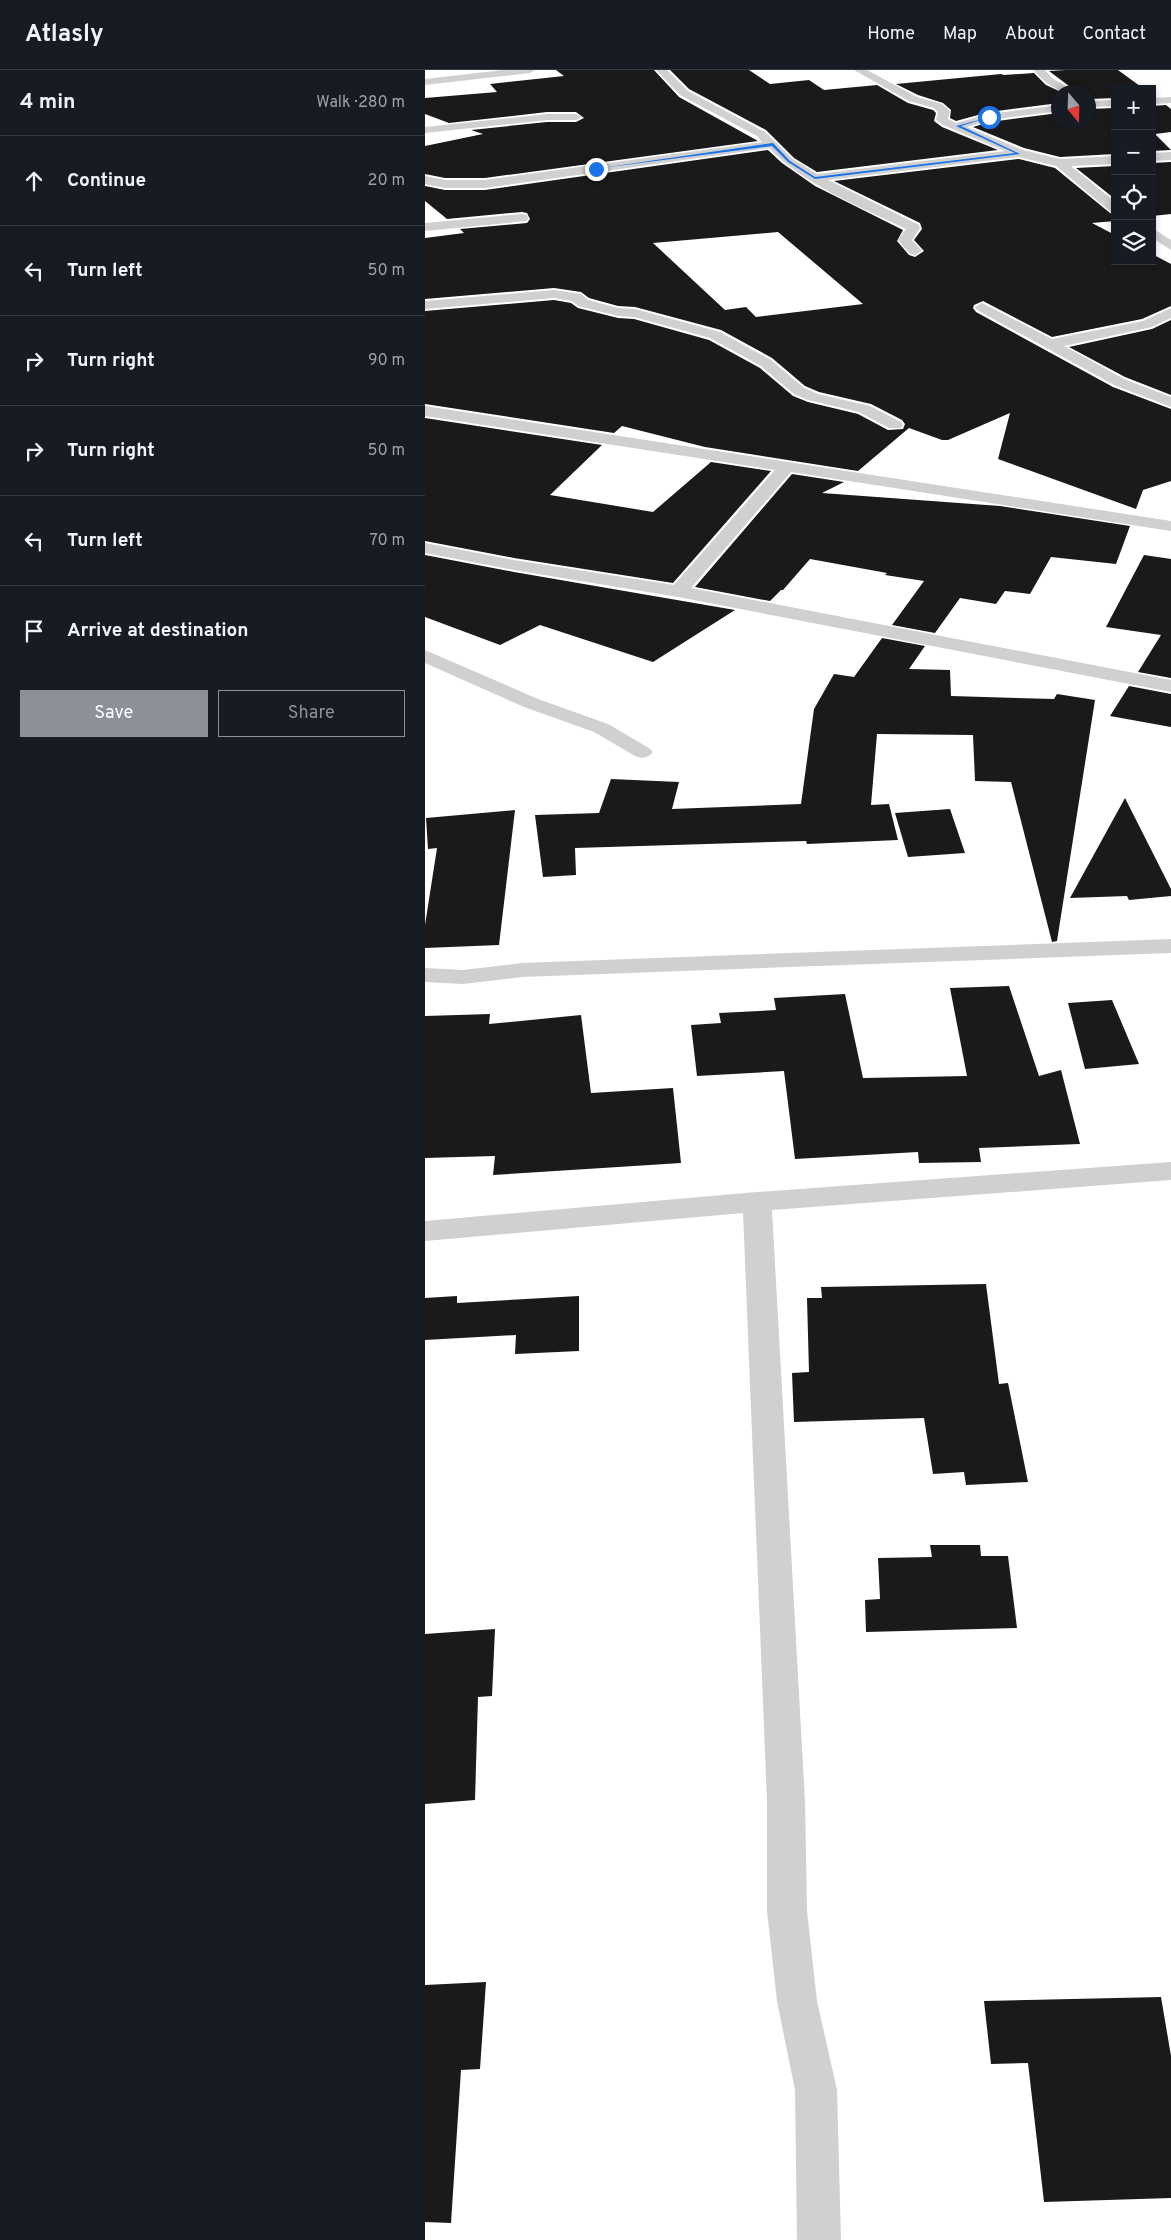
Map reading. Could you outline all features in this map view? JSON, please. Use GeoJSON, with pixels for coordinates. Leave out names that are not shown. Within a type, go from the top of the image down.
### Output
{"type":"FeatureCollection","features":[{"type":"Feature","properties":{"kind":"street"},"geometry":{"type":"LineString","coordinates":[[433,70],[445,80]]}},
{"type":"Feature","properties":{"kind":"street"},"geometry":{"type":"LineString","coordinates":[[425,82],[531,70]]}},
{"type":"Feature","properties":{"kind":"street"},"geometry":{"type":"LineString","coordinates":[[661,70],[684,93],[761,134],[789,162],[845,195],[915,228],[905,240],[915,251]]}},
{"type":"Feature","properties":{"kind":"street"},"geometry":{"type":"LineString","coordinates":[[859,70],[913,99],[938,106],[944,111],[942,120],[1019,153],[1060,163],[1111,160]]}},
{"type":"Feature","properties":{"kind":"street"},"geometry":{"type":"LineString","coordinates":[[1039,70],[1048,80],[1058,85]]}},
{"type":"Feature","properties":{"kind":"street"},"geometry":{"type":"LineString","coordinates":[[1156,101],[1171,100]]}},
{"type":"Feature","properties":{"kind":"street"},"geometry":{"type":"LineString","coordinates":[[1096,104],[1111,103]]}},
{"type":"Feature","properties":{"kind":"street"},"geometry":{"type":"LineString","coordinates":[[957,126],[989,117],[1051,109]]}},
{"type":"Feature","properties":{"kind":"street"},"geometry":{"type":"LineString","coordinates":[[425,130],[547,116],[576,117]]}},
{"type":"Feature","properties":{"kind":"street"},"geometry":{"type":"LineString","coordinates":[[425,180],[445,184],[485,184],[773,144]]}},
{"type":"Feature","properties":{"kind":"street"},"geometry":{"type":"LineString","coordinates":[[815,178],[1019,153]]}},
{"type":"Feature","properties":{"kind":"street"},"geometry":{"type":"LineString","coordinates":[[1156,157],[1171,156]]}},
{"type":"Feature","properties":{"kind":"street"},"geometry":{"type":"LineString","coordinates":[[1060,163],[1111,206]]}},
{"type":"Feature","properties":{"kind":"street"},"geometry":{"type":"LineString","coordinates":[[425,227],[522,218]]}},
{"type":"Feature","properties":{"kind":"street"},"geometry":{"type":"LineString","coordinates":[[1156,235],[1171,246]]}},
{"type":"Feature","properties":{"kind":"street"},"geometry":{"type":"LineString","coordinates":[[425,305],[554,294],[576,297],[583,303],[618,312],[635,313],[715,335],[766,363],[799,391],[864,409],[895,426]]}},
{"type":"Feature","properties":{"kind":"street"},"geometry":{"type":"LineString","coordinates":[[982,307],[1119,382],[1171,402]]}},
{"type":"Feature","properties":{"kind":"street"},"geometry":{"type":"LineString","coordinates":[[1051,344],[1147,324],[1171,312]]}},
{"type":"Feature","properties":{"kind":"street"},"geometry":{"type":"LineString","coordinates":[[425,411],[1171,526]]}},
{"type":"Feature","properties":{"kind":"street"},"geometry":{"type":"LineString","coordinates":[[678,591],[788,466]]}},
{"type":"Feature","properties":{"kind":"street"},"geometry":{"type":"LineString","coordinates":[[425,548],[514,565],[678,591],[1171,686]]}},
{"type":"Feature","properties":{"kind":"street"},"geometry":{"type":"LineString","coordinates":[[425,656],[498,689],[601,728],[642,752]]}},
{"type":"Feature","properties":{"kind":"street"},"geometry":{"type":"LineString","coordinates":[[425,975],[463,977],[523,970],[1171,946]]}},
{"type":"Feature","properties":{"kind":"street"},"geometry":{"type":"LineString","coordinates":[[425,1232],[757,1202],[1171,1171]]}},
{"type":"Feature","properties":{"kind":"street"},"geometry":{"type":"LineString","coordinates":[[757,1202],[786,1801],[787,1911],[797,2002],[816,2090],[819,2240]]}},
{"type":"Feature","properties":{"kind":"building"},"geometry":{"type":"Polygon","coordinates":[[[556,70],[654,70],[679,97],[758,141],[485,178],[445,178],[425,174],[425,146],[483,134],[471,130],[547,122],[576,122],[584,118],[576,112],[547,112],[449,123],[425,114],[425,98],[497,92],[490,84],[564,76],[556,70]]]}},
{"type":"Feature","properties":{"kind":"building"},"geometry":{"type":"Polygon","coordinates":[[[670,70],[749,70],[770,84],[809,80],[824,90],[877,85],[908,103],[933,110],[936,113],[934,121],[942,127],[998,150],[817,172],[794,158],[766,130],[689,89],[670,70]]]}},
{"type":"Feature","properties":{"kind":"building"},"geometry":{"type":"Polygon","coordinates":[[[1118,70],[1139,85],[1111,85],[1111,98],[1096,99],[1096,85],[1068,85],[1049,71],[1118,70]]]}},
{"type":"Feature","properties":{"kind":"building"},"geometry":{"type":"Polygon","coordinates":[[[1034,73],[1051,87],[1051,104],[989,112],[956,121],[950,118],[951,110],[943,103],[918,95],[896,84],[1001,74],[1034,73]]]}},
{"type":"Feature","properties":{"kind":"building"},"geometry":{"type":"Polygon","coordinates":[[[1166,105],[1171,109],[1171,132],[1156,134],[1156,106],[1166,105]]]}},
{"type":"Feature","properties":{"kind":"building"},"geometry":{"type":"Polygon","coordinates":[[[1111,108],[1111,154],[1060,157],[1024,148],[973,127],[990,122],[1051,114],[1051,130],[1096,130],[1096,109],[1111,108]]]}},
{"type":"Feature","properties":{"kind":"building"},"geometry":{"type":"Polygon","coordinates":[[[1156,135],[1171,150],[1156,151],[1156,135]]]}},
{"type":"Feature","properties":{"kind":"building"},"geometry":{"type":"Polygon","coordinates":[[[768,150],[782,163],[815,186],[903,230],[897,241],[909,255],[915,257],[924,251],[914,240],[922,229],[920,223],[834,181],[1019,159],[1055,168],[1111,213],[1111,221],[1092,223],[1111,233],[1111,265],[1156,265],[1156,256],[1171,264],[1171,306],[1142,319],[1052,337],[983,301],[974,305],[973,308],[976,312],[1113,387],[1171,409],[1171,481],[1143,490],[1136,509],[998,459],[1010,413],[948,440],[942,440],[909,428],[858,471],[705,447],[622,426],[614,433],[425,404],[425,311],[554,300],[571,303],[578,308],[618,318],[634,319],[709,340],[760,368],[793,396],[808,402],[858,414],[888,430],[903,429],[905,424],[902,420],[871,404],[819,392],[805,386],[772,358],[721,330],[635,307],[618,306],[589,298],[581,292],[554,288],[425,299],[425,238],[464,233],[460,229],[527,223],[530,219],[527,213],[522,212],[447,219],[425,201],[425,186],[445,190],[485,190],[768,150]],[[778,232],[653,243],[725,310],[746,307],[756,317],[863,304],[778,232]]]}},
{"type":"Feature","properties":{"kind":"building"},"geometry":{"type":"Polygon","coordinates":[[[1171,162],[1171,214],[1156,216],[1156,163],[1171,162]]]}},
{"type":"Feature","properties":{"kind":"building"},"geometry":{"type":"Polygon","coordinates":[[[1111,166],[1111,196],[1076,168],[1111,166]]]}},
{"type":"Feature","properties":{"kind":"building"},"geometry":{"type":"Polygon","coordinates":[[[1171,320],[1171,395],[1125,377],[1069,347],[1152,329],[1171,320]]]}},
{"type":"Feature","properties":{"kind":"building"},"geometry":{"type":"Polygon","coordinates":[[[425,418],[602,445],[550,495],[653,512],[711,462],[771,471],[673,583],[514,558],[425,541],[425,418]]]}},
{"type":"Feature","properties":{"kind":"building"},"geometry":{"type":"Polygon","coordinates":[[[792,474],[844,482],[822,493],[1000,506],[1130,526],[1116,564],[1051,557],[1030,594],[1005,591],[996,604],[960,598],[935,633],[892,625],[924,581],[885,575],[887,573],[810,559],[783,590],[770,601],[695,587],[792,474]]]}},
{"type":"Feature","properties":{"kind":"building"},"geometry":{"type":"Polygon","coordinates":[[[425,555],[735,610],[653,662],[540,625],[500,645],[425,617],[425,555]]]}},
{"type":"Feature","properties":{"kind":"building"},"geometry":{"type":"Polygon","coordinates":[[[1144,555],[1171,559],[1171,678],[1138,672],[1161,635],[1106,627],[1144,555]]]}},
{"type":"Feature","properties":{"kind":"building"},"geometry":{"type":"Polygon","coordinates":[[[882,638],[925,646],[909,669],[950,670],[951,696],[1054,699],[1057,694],[1095,700],[1057,941],[1052,942],[1011,782],[975,781],[973,735],[877,734],[871,805],[889,804],[898,840],[807,844],[806,841],[575,848],[576,875],[543,877],[535,815],[599,813],[611,779],[679,782],[672,809],[801,804],[814,709],[834,674],[854,677],[882,638]]]}},
{"type":"Feature","properties":{"kind":"building"},"geometry":{"type":"Polygon","coordinates":[[[1129,686],[1171,694],[1171,727],[1110,716],[1129,686]]]}},
{"type":"Feature","properties":{"kind":"building"},"geometry":{"type":"Polygon","coordinates":[[[1125,798],[1171,889],[1171,896],[1129,900],[1127,896],[1070,898],[1125,798]]]}},
{"type":"Feature","properties":{"kind":"building"},"geometry":{"type":"Polygon","coordinates":[[[950,809],[965,853],[908,857],[895,813],[950,809]]]}},
{"type":"Feature","properties":{"kind":"building"},"geometry":{"type":"Polygon","coordinates":[[[515,810],[499,945],[425,948],[425,925],[437,848],[428,849],[426,818],[515,810]]]}},
{"type":"Feature","properties":{"kind":"building"},"geometry":{"type":"Polygon","coordinates":[[[1009,986],[1039,1076],[1061,1070],[1080,1144],[979,1148],[981,1162],[919,1163],[918,1152],[795,1159],[784,1071],[697,1076],[691,1025],[721,1023],[719,1013],[776,1010],[774,998],[845,994],[863,1078],[967,1076],[950,988],[1009,986]]]}},
{"type":"Feature","properties":{"kind":"building"},"geometry":{"type":"Polygon","coordinates":[[[1112,1000],[1139,1064],[1085,1069],[1068,1003],[1112,1000]]]}},
{"type":"Feature","properties":{"kind":"building"},"geometry":{"type":"Polygon","coordinates":[[[490,1014],[489,1024],[581,1015],[591,1093],[673,1088],[681,1163],[493,1175],[495,1156],[425,1158],[425,1016],[490,1014]]]}},
{"type":"Feature","properties":{"kind":"building"},"geometry":{"type":"Polygon","coordinates":[[[986,1284],[999,1384],[1008,1383],[1028,1482],[966,1485],[964,1472],[933,1474],[924,1418],[794,1422],[792,1373],[809,1372],[807,1298],[822,1298],[821,1287],[986,1284]]]}},
{"type":"Feature","properties":{"kind":"building"},"geometry":{"type":"Polygon","coordinates":[[[457,1296],[457,1303],[579,1296],[579,1351],[515,1354],[516,1335],[425,1340],[425,1298],[457,1296]]]}},
{"type":"Feature","properties":{"kind":"building"},"geometry":{"type":"Polygon","coordinates":[[[930,1545],[980,1545],[981,1556],[1008,1556],[1017,1628],[866,1632],[865,1600],[880,1599],[878,1558],[932,1557],[930,1545]]]}},
{"type":"Feature","properties":{"kind":"building"},"geometry":{"type":"Polygon","coordinates":[[[495,1629],[492,1696],[478,1697],[475,1800],[425,1804],[425,1634],[495,1629]]]}},
{"type":"Feature","properties":{"kind":"building"},"geometry":{"type":"Polygon","coordinates":[[[486,1982],[480,2069],[461,2070],[451,2223],[425,2222],[425,1985],[486,1982]]]}},
{"type":"Feature","properties":{"kind":"building"},"geometry":{"type":"Polygon","coordinates":[[[1161,1997],[1171,2056],[1171,2198],[1044,2202],[1028,2063],[991,2064],[984,2001],[1161,1997]]]}},
{"type":"Feature","properties":{"kind":"route"},"geometry":{"type":"LineString","coordinates":[[596,169],[773,144],[789,162],[815,178],[1019,153],[957,126],[989,117]]}}]}
